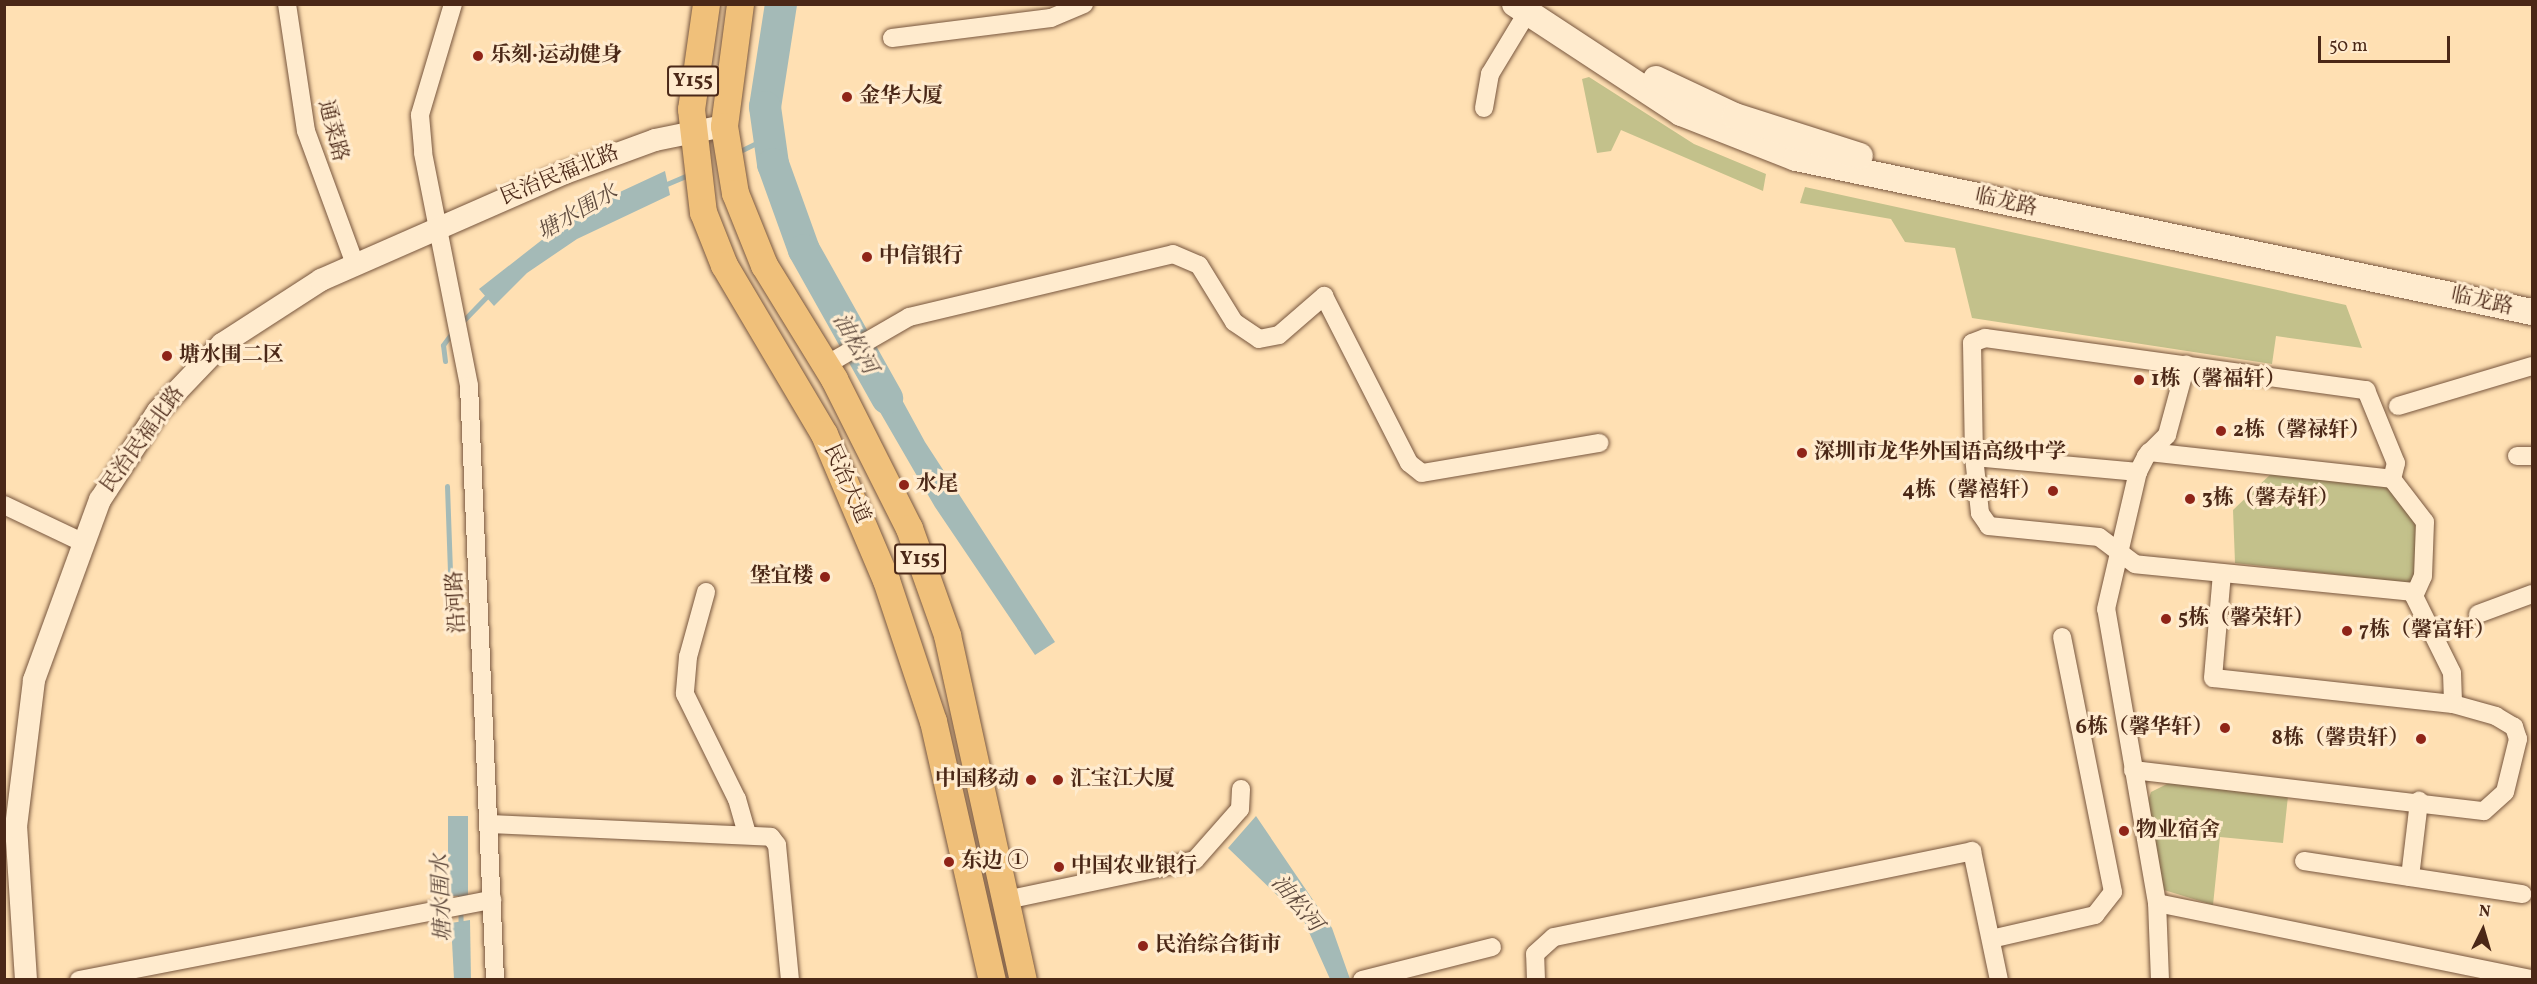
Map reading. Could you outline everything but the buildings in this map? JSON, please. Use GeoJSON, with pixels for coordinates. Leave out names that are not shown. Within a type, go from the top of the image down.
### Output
{"type":"FeatureCollection","features":[{"type":"Feature","properties":{"kind":"main road","name":"民治大道"},"geometry":{"type":"LineString","coordinates":[[706,4],[693,78],[693,145],[698,186],[724,265],[846,479],[911,646],[949,778],[992,980]]}},
{"type":"Feature","properties":{"kind":"main road","name":"民治大道"},"geometry":{"type":"LineString","coordinates":[[740,4],[725,135],[730,172],[764,265],[836,358],[909,528],[947,635],[1023,980]]}},
{"type":"Feature","properties":{"kind":"main road","name":"临龙路"},"geometry":{"type":"LineString","coordinates":[[1529,7],[1675,90],[1788,136],[1846,153],[2532,295]]}},
{"type":"Feature","properties":{"kind":"main road","name":"临龙路"},"geometry":{"type":"LineString","coordinates":[[1529,7],[1681,113],[1796,158],[2532,312]]}},
{"type":"Feature","properties":{"kind":"street","name":"通菜路"},"geometry":{"type":"LineString","coordinates":[[287,4],[306,131],[355,264]]}},
{"type":"Feature","properties":{"kind":"street","name":"沿河路"},"geometry":{"type":"LineString","coordinates":[[453,4],[420,115],[437,226],[463,349],[490,824],[487,901],[495,980]]}},
{"type":"Feature","properties":{"kind":"street"},"geometry":{"type":"LineString","coordinates":[[892,38],[1051,18],[1084,4]]}},
{"type":"Feature","properties":{"kind":"street"},"geometry":{"type":"LineString","coordinates":[[1484,108],[1490,74],[1529,7]]}},
{"type":"Feature","properties":{"kind":"street","name":"民治民福北路"},"geometry":{"type":"LineString","coordinates":[[26,980],[16,874],[19,777],[34,680],[82,542],[100,500],[138,441],[191,374],[222,344],[355,264],[437,226],[631,148],[693,145],[725,135]]}},
{"type":"Feature","properties":{"kind":"street"},"geometry":{"type":"LineString","coordinates":[[836,358],[869,337],[916,315],[1173,254],[1199,265],[1234,322],[1250,336],[1279,335],[1324,296],[1409,463],[1422,473],[1599,442]]}},
{"type":"Feature","properties":{"kind":"street"},"geometry":{"type":"LineString","coordinates":[[2392,479],[2397,463],[2364,389],[1979,338],[1970,351],[1974,457],[1980,513],[1989,526],[2096,536],[2119,551],[2132,564],[2414,592]]}},
{"type":"Feature","properties":{"kind":"street"},"geometry":{"type":"LineString","coordinates":[[2160,980],[2157,903],[2107,632],[2119,551],[2138,472],[2149,452],[2167,435],[2186,365]]}},
{"type":"Feature","properties":{"kind":"street"},"geometry":{"type":"LineString","coordinates":[[2398,406],[2532,366]]}},
{"type":"Feature","properties":{"kind":"street"},"geometry":{"type":"LineString","coordinates":[[2149,452],[2392,479],[2426,526],[2423,576],[2414,592]]}},
{"type":"Feature","properties":{"kind":"street"},"geometry":{"type":"LineString","coordinates":[[1974,457],[2138,472]]}},
{"type":"Feature","properties":{"kind":"street"},"geometry":{"type":"LineString","coordinates":[[4,505],[82,542]]}},
{"type":"Feature","properties":{"kind":"street"},"geometry":{"type":"LineString","coordinates":[[2133,770],[2418,801],[2484,811],[2501,798],[2514,770],[2518,739],[2514,727],[2496,716],[2453,704],[2331,694],[2213,678],[2222,573]]}},
{"type":"Feature","properties":{"kind":"street"},"geometry":{"type":"LineString","coordinates":[[706,592],[688,657],[685,694],[737,799],[747,834]]}},
{"type":"Feature","properties":{"kind":"street"},"geometry":{"type":"LineString","coordinates":[[2414,592],[2452,673],[2453,704]]}},
{"type":"Feature","properties":{"kind":"street"},"geometry":{"type":"LineString","coordinates":[[2478,614],[2532,594]]}},
{"type":"Feature","properties":{"kind":"street"},"geometry":{"type":"LineString","coordinates":[[1991,939],[2095,915],[2113,892],[2062,637]]}},
{"type":"Feature","properties":{"kind":"street"},"geometry":{"type":"LineString","coordinates":[[1006,900],[1195,860],[1212,836],[1240,809],[1241,789]]}},
{"type":"Feature","properties":{"kind":"street"},"geometry":{"type":"LineString","coordinates":[[2410,877],[2418,801]]}},
{"type":"Feature","properties":{"kind":"street"},"geometry":{"type":"LineString","coordinates":[[490,824],[747,834],[771,837],[777,845],[790,980]]}},
{"type":"Feature","properties":{"kind":"street"},"geometry":{"type":"LineString","coordinates":[[1536,980],[1533,962],[1538,947],[1554,937],[1972,851],[2000,980]]}},
{"type":"Feature","properties":{"kind":"street"},"geometry":{"type":"LineString","coordinates":[[2304,861],[2523,894]]}},
{"type":"Feature","properties":{"kind":"street"},"geometry":{"type":"LineString","coordinates":[[79,980],[449,911],[487,901]]}},
{"type":"Feature","properties":{"kind":"street"},"geometry":{"type":"LineString","coordinates":[[2157,903],[2532,979]]}},
{"type":"Feature","properties":{"kind":"street"},"geometry":{"type":"LineString","coordinates":[[1362,980],[1492,947]]}},
{"type":"Feature","properties":{"kind":"shaded area"},"geometry":{"type":"Polygon","coordinates":[[[1589,77],[1694,144],[1766,174],[1763,191],[1621,130],[1611,151],[1597,153],[1582,79],[1589,77]]]}},
{"type":"Feature","properties":{"kind":"shaded area"},"geometry":{"type":"Polygon","coordinates":[[[1805,187],[2346,305],[2362,348],[2276,336],[2272,364],[1972,318],[1955,248],[1905,242],[1891,219],[1800,203],[1805,187]]]}},
{"type":"Feature","properties":{"kind":"shaded area"},"geometry":{"type":"Polygon","coordinates":[[[2274,471],[2391,482],[2418,514],[2414,579],[2409,583],[2235,563],[2233,510],[2274,471]]]}},
{"type":"Feature","properties":{"kind":"shaded area"},"geometry":{"type":"Polygon","coordinates":[[[2171,782],[2288,796],[2283,843],[2220,837],[2213,905],[2164,890],[2148,801],[2151,792],[2171,782]]]}},
{"type":"Feature","properties":{"kind":"water"},"geometry":{"type":"Polygon","coordinates":[[[770,5],[791,5],[782,64],[757,61],[770,5]]]}},
{"type":"Feature","properties":{"kind":"water"},"geometry":{"type":"Polygon","coordinates":[[[754,98],[779,101],[781,154],[793,190],[770,198],[754,98]]]}},
{"type":"Feature","properties":{"kind":"water"},"geometry":{"type":"Polygon","coordinates":[[[665,171],[670,195],[577,239],[527,273],[494,306],[479,289],[579,211],[665,171]]]}},
{"type":"Feature","properties":{"kind":"water"},"geometry":{"type":"Polygon","coordinates":[[[806,221],[828,279],[855,327],[836,333],[783,229],[806,221]]]}},
{"type":"Feature","properties":{"kind":"water"},"geometry":{"type":"Polygon","coordinates":[[[871,361],[883,365],[925,442],[1055,642],[1035,655],[935,507],[855,369],[871,361]]]}},
{"type":"Feature","properties":{"kind":"water"},"geometry":{"type":"Polygon","coordinates":[[[448,816],[468,816],[468,896],[448,896],[448,816]]]}},
{"type":"Feature","properties":{"kind":"water"},"geometry":{"type":"Polygon","coordinates":[[[1256,816],[1332,928],[1350,979],[1330,979],[1304,921],[1228,848],[1256,816]]]}},
{"type":"Feature","properties":{"kind":"water"},"geometry":{"type":"Polygon","coordinates":[[[470,920],[471,979],[454,979],[451,923],[470,920]]]}},
{"type":"Feature","properties":{"kind":"waterway","name":"油松河"},"geometry":{"type":"LineString","coordinates":[[781,4],[765,107],[773,164],[804,250],[887,398]]}},
{"type":"Feature","properties":{"kind":"waterway","name":"塘水围水"},"geometry":{"type":"LineString","coordinates":[[736,153],[765,139]]}},
{"type":"Feature","properties":{"kind":"waterway","name":"塘水围水"},"geometry":{"type":"LineString","coordinates":[[662,186],[692,173]]}},
{"type":"Feature","properties":{"kind":"waterway","name":"塘水围水"},"geometry":{"type":"LineString","coordinates":[[460,324],[491,292]]}},
{"type":"Feature","properties":{"kind":"waterway","name":"塘水围水"},"geometry":{"type":"LineString","coordinates":[[445,361],[443,345],[454,330]]}},
{"type":"Feature","properties":{"kind":"waterway","name":"塘水围水"},"geometry":{"type":"LineString","coordinates":[[447,486],[451,598]]}},
{"type":"Feature","properties":{"kind":"waterway","name":"塘水围水"},"geometry":{"type":"LineString","coordinates":[[460,888],[461,927]]}},
{"type":"Feature","properties":{"kind":"place","name":"乐刻·运动健身"},"geometry":{"type":"Point","coordinates":[478,56]}},
{"type":"Feature","properties":{"kind":"place","name":"金华大厦"},"geometry":{"type":"Point","coordinates":[847,97]}},
{"type":"Feature","properties":{"kind":"place","name":"中信银行"},"geometry":{"type":"Point","coordinates":[867,257]}},
{"type":"Feature","properties":{"kind":"place","name":"塘水围二区"},"geometry":{"type":"Point","coordinates":[167,356]}},
{"type":"Feature","properties":{"kind":"place","name":"1栋（馨福轩）"},"geometry":{"type":"Point","coordinates":[2139,380]}},
{"type":"Feature","properties":{"kind":"place","name":"2栋（馨禄轩）"},"geometry":{"type":"Point","coordinates":[2221,431]}},
{"type":"Feature","properties":{"kind":"place","name":"深圳市龙华外国语高级中学"},"geometry":{"type":"Point","coordinates":[1802,453]}},
{"type":"Feature","properties":{"kind":"place","name":"水尾"},"geometry":{"type":"Point","coordinates":[904,485]}},
{"type":"Feature","properties":{"kind":"place","name":"4栋（馨禧轩）"},"geometry":{"type":"Point","coordinates":[2053,491]}},
{"type":"Feature","properties":{"kind":"place","name":"3栋（馨寿轩）"},"geometry":{"type":"Point","coordinates":[2190,499]}},
{"type":"Feature","properties":{"kind":"place","name":"堡宜楼"},"geometry":{"type":"Point","coordinates":[825,577]}},
{"type":"Feature","properties":{"kind":"place","name":"5栋（馨荣轩）"},"geometry":{"type":"Point","coordinates":[2166,619]}},
{"type":"Feature","properties":{"kind":"place","name":"7栋（馨富轩）"},"geometry":{"type":"Point","coordinates":[2347,631]}},
{"type":"Feature","properties":{"kind":"place","name":"6栋（馨华轩）"},"geometry":{"type":"Point","coordinates":[2225,728]}},
{"type":"Feature","properties":{"kind":"place","name":"8栋（馨贵轩）"},"geometry":{"type":"Point","coordinates":[2421,739]}},
{"type":"Feature","properties":{"kind":"place","name":"中国移动"},"geometry":{"type":"Point","coordinates":[1031,780]}},
{"type":"Feature","properties":{"kind":"place","name":"汇宝江大厦"},"geometry":{"type":"Point","coordinates":[1058,780]}},
{"type":"Feature","properties":{"kind":"place","name":"物业宿舍"},"geometry":{"type":"Point","coordinates":[2124,831]}},
{"type":"Feature","properties":{"kind":"place","name":"东边 ①"},"geometry":{"type":"Point","coordinates":[949,862]}},
{"type":"Feature","properties":{"kind":"place","name":"中国农业银行"},"geometry":{"type":"Point","coordinates":[1059,867]}},
{"type":"Feature","properties":{"kind":"place","name":"民治综合街市"},"geometry":{"type":"Point","coordinates":[1143,946]}}]}
